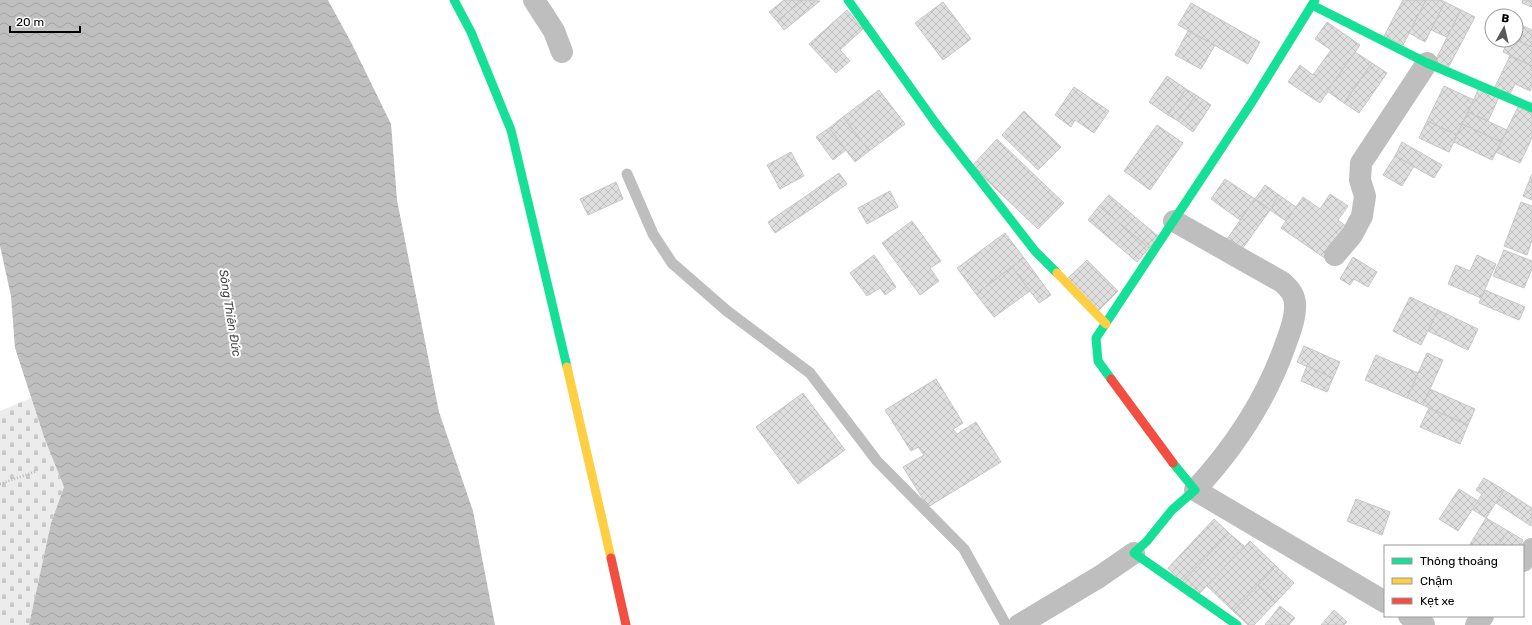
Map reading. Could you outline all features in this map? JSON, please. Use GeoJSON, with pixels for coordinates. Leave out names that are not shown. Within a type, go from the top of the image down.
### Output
{"type":"FeatureCollection","features":[{"type":"Feature","properties":{"kind":"street"},"geometry":{"type":"LineString","coordinates":[[454,0],[471,32],[511,130],[542,256],[626,625]]}},
{"type":"Feature","properties":{"kind":"street"},"geometry":{"type":"LineString","coordinates":[[534,0],[554,30],[562,52]]}},
{"type":"Feature","properties":{"kind":"street"},"geometry":{"type":"LineString","coordinates":[[848,0],[937,125],[1035,251],[1106,324]]}},
{"type":"Feature","properties":{"kind":"street"},"geometry":{"type":"LineString","coordinates":[[1384,601],[1195,490],[1154,439],[1098,361],[1096,338],[1252,102],[1313,3],[1427,64],[1532,108]]}},
{"type":"Feature","properties":{"kind":"street"},"geometry":{"type":"LineString","coordinates":[[1336,255],[1352,235],[1362,216],[1365,196],[1360,180],[1361,163],[1427,64]]}},
{"type":"Feature","properties":{"kind":"street"},"geometry":{"type":"LineString","coordinates":[[1019,625],[1099,577],[1134,553],[1147,541],[1172,510],[1195,490],[1220,463],[1251,417],[1278,365],[1292,325],[1295,307],[1290,290],[1282,282],[1174,221]]}},
{"type":"Feature","properties":{"kind":"street"},"geometry":{"type":"LineString","coordinates":[[1524,561],[1532,549]]}},
{"type":"Feature","properties":{"kind":"street"},"geometry":{"type":"LineString","coordinates":[[1134,553],[1237,625]]}},
{"type":"Feature","properties":{"kind":"street"},"geometry":{"type":"LineString","coordinates":[[1411,617],[1424,625]]}},
{"type":"Feature","properties":{"kind":"street"},"geometry":{"type":"LineString","coordinates":[[1476,625],[1482,617]]}},
{"type":"Feature","properties":{"kind":"lane"},"geometry":{"type":"LineString","coordinates":[[627,174],[652,234],[672,263],[727,311],[810,373],[877,461],[964,549],[1006,625]]}},
{"type":"Feature","properties":{"kind":"path"},"geometry":{"type":"LineString","coordinates":[[0,484],[36,471]]}},
{"type":"Feature","properties":{"kind":"green space"},"geometry":{"type":"Polygon","coordinates":[[[31,398],[44,437],[64,487],[51,523],[29,625],[0,625],[0,411],[31,398]]]}},
{"type":"Feature","properties":{"kind":"water","name":"Sông Thiên Đức"},"geometry":{"type":"Polygon","coordinates":[[[0,0],[328,0],[352,44],[391,124],[397,200],[439,412],[473,511],[495,625],[29,625],[51,523],[64,487],[44,437],[15,348],[11,296],[0,246],[0,0]]]}},
{"type":"Feature","properties":{"kind":"building"},"geometry":{"type":"Polygon","coordinates":[[[784,0],[803,0],[777,21],[769,12],[784,0]]]}},
{"type":"Feature","properties":{"kind":"building"},"geometry":{"type":"Polygon","coordinates":[[[803,0],[820,1],[784,30],[777,21],[803,0]]]}},
{"type":"Feature","properties":{"kind":"building"},"geometry":{"type":"Polygon","coordinates":[[[1403,0],[1426,0],[1403,45],[1384,36],[1403,0]]]}},
{"type":"Feature","properties":{"kind":"building"},"geometry":{"type":"Polygon","coordinates":[[[1426,0],[1441,0],[1445,2],[1425,42],[1409,33],[1426,0]]]}},
{"type":"Feature","properties":{"kind":"building"},"geometry":{"type":"Polygon","coordinates":[[[1523,0],[1532,0],[1532,7],[1522,3],[1523,0]]]}},
{"type":"Feature","properties":{"kind":"building"},"geometry":{"type":"Polygon","coordinates":[[[943,2],[971,39],[943,60],[915,23],[943,2]]]}},
{"type":"Feature","properties":{"kind":"building"},"geometry":{"type":"Polygon","coordinates":[[[1445,2],[1461,10],[1447,37],[1431,30],[1445,2]]]}},
{"type":"Feature","properties":{"kind":"building"},"geometry":{"type":"Polygon","coordinates":[[[1191,3],[1260,42],[1248,64],[1178,25],[1191,3]]]}},
{"type":"Feature","properties":{"kind":"building"},"geometry":{"type":"Polygon","coordinates":[[[847,10],[863,29],[840,50],[850,61],[836,73],[809,44],[847,10]]]}},
{"type":"Feature","properties":{"kind":"building"},"geometry":{"type":"Polygon","coordinates":[[[1461,10],[1475,17],[1448,68],[1435,61],[1461,10]]]}},
{"type":"Feature","properties":{"kind":"building"},"geometry":{"type":"Polygon","coordinates":[[[1327,22],[1360,45],[1320,103],[1288,82],[1300,65],[1313,75],[1331,50],[1315,39],[1327,22]]]}},
{"type":"Feature","properties":{"kind":"building"},"geometry":{"type":"Polygon","coordinates":[[[1524,26],[1532,30],[1532,47],[1524,44],[1524,26]]]}},
{"type":"Feature","properties":{"kind":"building"},"geometry":{"type":"Polygon","coordinates":[[[1188,31],[1215,45],[1201,69],[1175,55],[1188,31]]]}},
{"type":"Feature","properties":{"kind":"building"},"geometry":{"type":"Polygon","coordinates":[[[1524,44],[1532,47],[1532,66],[1503,52],[1505,48],[1524,48],[1524,44]]]}},
{"type":"Feature","properties":{"kind":"building"},"geometry":{"type":"Polygon","coordinates":[[[1355,52],[1372,63],[1344,103],[1327,91],[1355,52]]]}},
{"type":"Feature","properties":{"kind":"building"},"geometry":{"type":"Polygon","coordinates":[[[1510,56],[1532,66],[1532,86],[1530,91],[1515,84],[1509,96],[1494,89],[1510,56]]]}},
{"type":"Feature","properties":{"kind":"building"},"geometry":{"type":"Polygon","coordinates":[[[1372,63],[1387,73],[1359,113],[1344,103],[1372,63]]]}},
{"type":"Feature","properties":{"kind":"building"},"geometry":{"type":"Polygon","coordinates":[[[1167,76],[1186,89],[1168,115],[1149,102],[1167,76]]]}},
{"type":"Feature","properties":{"kind":"building"},"geometry":{"type":"Polygon","coordinates":[[[1444,86],[1474,100],[1457,135],[1427,121],[1444,86]]]}},
{"type":"Feature","properties":{"kind":"building"},"geometry":{"type":"Polygon","coordinates":[[[1074,87],[1109,111],[1094,133],[1075,120],[1071,127],[1055,115],[1074,87]]]}},
{"type":"Feature","properties":{"kind":"building"},"geometry":{"type":"Polygon","coordinates":[[[1479,88],[1499,97],[1488,121],[1468,112],[1479,88]]]}},
{"type":"Feature","properties":{"kind":"building"},"geometry":{"type":"Polygon","coordinates":[[[1186,89],[1196,95],[1178,121],[1168,115],[1186,89]]]}},
{"type":"Feature","properties":{"kind":"building"},"geometry":{"type":"Polygon","coordinates":[[[879,90],[905,124],[869,151],[843,117],[879,90]]]}},
{"type":"Feature","properties":{"kind":"building"},"geometry":{"type":"Polygon","coordinates":[[[1196,95],[1211,105],[1193,132],[1178,121],[1196,95]]]}},
{"type":"Feature","properties":{"kind":"building"},"geometry":{"type":"Polygon","coordinates":[[[1518,107],[1532,113],[1532,138],[1520,163],[1496,152],[1518,107]]]}},
{"type":"Feature","properties":{"kind":"building"},"geometry":{"type":"Polygon","coordinates":[[[1024,111],[1061,147],[1038,170],[1002,135],[1024,111]]]}},
{"type":"Feature","properties":{"kind":"building"},"geometry":{"type":"Polygon","coordinates":[[[1468,112],[1507,130],[1501,142],[1462,124],[1468,112]]]}},
{"type":"Feature","properties":{"kind":"building"},"geometry":{"type":"Polygon","coordinates":[[[843,117],[869,151],[855,162],[829,128],[843,117]]]}},
{"type":"Feature","properties":{"kind":"building"},"geometry":{"type":"Polygon","coordinates":[[[1427,121],[1457,135],[1449,152],[1419,138],[1427,121]]]}},
{"type":"Feature","properties":{"kind":"building"},"geometry":{"type":"Polygon","coordinates":[[[1462,124],[1501,142],[1492,160],[1454,142],[1462,124]]]}},
{"type":"Feature","properties":{"kind":"building"},"geometry":{"type":"Polygon","coordinates":[[[1157,125],[1183,143],[1150,190],[1124,171],[1157,125]]]}},
{"type":"Feature","properties":{"kind":"building"},"geometry":{"type":"Polygon","coordinates":[[[829,128],[846,150],[833,160],[816,137],[829,128]]]}},
{"type":"Feature","properties":{"kind":"building"},"geometry":{"type":"Polygon","coordinates":[[[997,139],[1046,186],[1020,212],[972,166],[997,139]]]}},
{"type":"Feature","properties":{"kind":"building"},"geometry":{"type":"Polygon","coordinates":[[[1402,142],[1442,165],[1434,178],[1395,156],[1402,142]]]}},
{"type":"Feature","properties":{"kind":"building"},"geometry":{"type":"Polygon","coordinates":[[[791,152],[804,176],[780,189],[767,165],[791,152]]]}},
{"type":"Feature","properties":{"kind":"building"},"geometry":{"type":"Polygon","coordinates":[[[1395,156],[1414,166],[1402,186],[1383,175],[1395,156]]]}},
{"type":"Feature","properties":{"kind":"building"},"geometry":{"type":"Polygon","coordinates":[[[839,173],[847,184],[817,205],[809,194],[839,173]]]}},
{"type":"Feature","properties":{"kind":"building"},"geometry":{"type":"Polygon","coordinates":[[[1532,174],[1532,200],[1523,196],[1532,174]]]}},
{"type":"Feature","properties":{"kind":"building"},"geometry":{"type":"Polygon","coordinates":[[[1225,179],[1255,199],[1240,220],[1211,199],[1225,179]]]}},
{"type":"Feature","properties":{"kind":"building"},"geometry":{"type":"Polygon","coordinates":[[[616,182],[623,199],[588,215],[580,199],[616,182]]]}},
{"type":"Feature","properties":{"kind":"building"},"geometry":{"type":"Polygon","coordinates":[[[1265,185],[1279,195],[1270,210],[1255,199],[1265,185]]]}},
{"type":"Feature","properties":{"kind":"building"},"geometry":{"type":"Polygon","coordinates":[[[1046,186],[1064,203],[1038,229],[1020,212],[1046,186]]]}},
{"type":"Feature","properties":{"kind":"building"},"geometry":{"type":"Polygon","coordinates":[[[890,191],[898,207],[867,224],[858,208],[890,191]]]}},
{"type":"Feature","properties":{"kind":"building"},"geometry":{"type":"Polygon","coordinates":[[[809,194],[817,205],[775,233],[768,222],[809,194]]]}},
{"type":"Feature","properties":{"kind":"building"},"geometry":{"type":"Polygon","coordinates":[[[1330,194],[1348,206],[1338,220],[1351,230],[1329,261],[1281,228],[1303,197],[1320,209],[1330,194]]]}},
{"type":"Feature","properties":{"kind":"building"},"geometry":{"type":"Polygon","coordinates":[[[1109,195],[1159,237],[1149,248],[1099,206],[1109,195]]]}},
{"type":"Feature","properties":{"kind":"building"},"geometry":{"type":"Polygon","coordinates":[[[1279,195],[1296,207],[1286,221],[1270,210],[1279,195]]]}},
{"type":"Feature","properties":{"kind":"building"},"geometry":{"type":"Polygon","coordinates":[[[1255,199],[1270,210],[1240,252],[1225,242],[1255,199]]]}},
{"type":"Feature","properties":{"kind":"building"},"geometry":{"type":"Polygon","coordinates":[[[1521,202],[1532,206],[1532,240],[1527,255],[1504,246],[1521,202]]]}},
{"type":"Feature","properties":{"kind":"building"},"geometry":{"type":"Polygon","coordinates":[[[1099,206],[1149,248],[1137,262],[1088,220],[1099,206]]]}},
{"type":"Feature","properties":{"kind":"building"},"geometry":{"type":"Polygon","coordinates":[[[912,221],[941,261],[930,268],[939,281],[920,295],[882,243],[912,221]]]}},
{"type":"Feature","properties":{"kind":"building"},"geometry":{"type":"Polygon","coordinates":[[[1005,233],[1024,258],[976,294],[957,268],[1005,233]]]}},
{"type":"Feature","properties":{"kind":"building"},"geometry":{"type":"Polygon","coordinates":[[[1504,250],[1532,261],[1532,269],[1524,288],[1493,276],[1504,250]]]}},
{"type":"Feature","properties":{"kind":"building"},"geometry":{"type":"Polygon","coordinates":[[[874,255],[896,287],[885,295],[880,288],[867,296],[850,273],[874,255]]]}},
{"type":"Feature","properties":{"kind":"building"},"geometry":{"type":"Polygon","coordinates":[[[1477,255],[1496,264],[1481,298],[1448,284],[1456,265],[1470,271],[1477,255]]]}},
{"type":"Feature","properties":{"kind":"building"},"geometry":{"type":"Polygon","coordinates":[[[1353,257],[1377,272],[1368,287],[1354,279],[1350,285],[1340,279],[1353,257]]]}},
{"type":"Feature","properties":{"kind":"building"},"geometry":{"type":"Polygon","coordinates":[[[1024,258],[1051,295],[1039,303],[1012,267],[1024,258]]]}},
{"type":"Feature","properties":{"kind":"building"},"geometry":{"type":"Polygon","coordinates":[[[1087,260],[1118,291],[1098,311],[1067,279],[1087,260]]]}},
{"type":"Feature","properties":{"kind":"building"},"geometry":{"type":"Polygon","coordinates":[[[1012,267],[1030,291],[994,317],[976,294],[1012,267]]]}},
{"type":"Feature","properties":{"kind":"building"},"geometry":{"type":"Polygon","coordinates":[[[1485,290],[1525,307],[1519,320],[1479,303],[1485,290]]]}},
{"type":"Feature","properties":{"kind":"building"},"geometry":{"type":"Polygon","coordinates":[[[1410,297],[1438,310],[1421,345],[1393,331],[1410,297]]]}},
{"type":"Feature","properties":{"kind":"building"},"geometry":{"type":"Polygon","coordinates":[[[1438,310],[1478,329],[1468,350],[1428,331],[1438,310]]]}},
{"type":"Feature","properties":{"kind":"building"},"geometry":{"type":"Polygon","coordinates":[[[1304,346],[1340,362],[1333,378],[1297,362],[1304,346]]]}},
{"type":"Feature","properties":{"kind":"building"},"geometry":{"type":"Polygon","coordinates":[[[1427,353],[1443,360],[1423,405],[1407,398],[1427,353]]]}},
{"type":"Feature","properties":{"kind":"building"},"geometry":{"type":"Polygon","coordinates":[[[1376,355],[1418,373],[1407,398],[1365,380],[1376,355]]]}},
{"type":"Feature","properties":{"kind":"building"},"geometry":{"type":"Polygon","coordinates":[[[1307,366],[1333,378],[1327,392],[1301,381],[1307,366]]]}},
{"type":"Feature","properties":{"kind":"building"},"geometry":{"type":"Polygon","coordinates":[[[936,379],[963,423],[953,429],[957,434],[976,422],[1001,462],[928,507],[903,467],[924,455],[918,447],[911,451],[885,410],[936,379]]]}},
{"type":"Feature","properties":{"kind":"building"},"geometry":{"type":"Polygon","coordinates":[[[1430,389],[1475,409],[1468,425],[1423,405],[1430,389]]]}},
{"type":"Feature","properties":{"kind":"building"},"geometry":{"type":"Polygon","coordinates":[[[803,393],[845,450],[798,484],[756,427],[803,393]]]}},
{"type":"Feature","properties":{"kind":"building"},"geometry":{"type":"Polygon","coordinates":[[[1429,408],[1468,425],[1460,444],[1420,427],[1429,408]]]}},
{"type":"Feature","properties":{"kind":"building"},"geometry":{"type":"Polygon","coordinates":[[[1484,478],[1504,490],[1486,518],[1472,509],[1482,494],[1476,490],[1484,478]]]}},
{"type":"Feature","properties":{"kind":"building"},"geometry":{"type":"Polygon","coordinates":[[[1459,489],[1478,501],[1458,531],[1439,519],[1459,489]]]}},
{"type":"Feature","properties":{"kind":"building"},"geometry":{"type":"Polygon","coordinates":[[[1504,490],[1532,508],[1531,526],[1496,503],[1504,490]]]}},
{"type":"Feature","properties":{"kind":"building"},"geometry":{"type":"Polygon","coordinates":[[[1356,499],[1390,512],[1382,535],[1347,521],[1356,499]]]}},
{"type":"Feature","properties":{"kind":"building"},"geometry":{"type":"Polygon","coordinates":[[[1486,518],[1508,531],[1499,545],[1470,545],[1486,518]]]}},
{"type":"Feature","properties":{"kind":"building"},"geometry":{"type":"Polygon","coordinates":[[[1214,519],[1229,533],[1182,582],[1168,568],[1214,519]]]}},
{"type":"Feature","properties":{"kind":"building"},"geometry":{"type":"Polygon","coordinates":[[[1508,531],[1523,540],[1520,545],[1499,545],[1508,531]]]}},
{"type":"Feature","properties":{"kind":"building"},"geometry":{"type":"Polygon","coordinates":[[[1229,533],[1244,546],[1197,596],[1182,582],[1229,533]]]}},
{"type":"Feature","properties":{"kind":"building"},"geometry":{"type":"Polygon","coordinates":[[[1250,541],[1276,566],[1233,611],[1207,586],[1250,541]]]}},
{"type":"Feature","properties":{"kind":"building"},"geometry":{"type":"Polygon","coordinates":[[[1276,566],[1294,583],[1276,602],[1258,585],[1276,566]]]}},
{"type":"Feature","properties":{"kind":"building"},"geometry":{"type":"Polygon","coordinates":[[[1258,585],[1276,602],[1254,625],[1248,625],[1233,611],[1258,585]]]}},
{"type":"Feature","properties":{"kind":"building"},"geometry":{"type":"Polygon","coordinates":[[[1280,606],[1295,618],[1289,625],[1265,625],[1280,606]]]}},
{"type":"Feature","properties":{"kind":"building"},"geometry":{"type":"Polygon","coordinates":[[[1334,610],[1347,622],[1344,625],[1321,625],[1334,610]]]}},
{"type":"Feature","properties":{"kind":"traffic: fast"},"geometry":{"type":"LineString","coordinates":[[454,0],[471,32],[511,130],[567,367]]}},
{"type":"Feature","properties":{"kind":"traffic: fast"},"geometry":{"type":"LineString","coordinates":[[848,0],[937,125],[1035,251],[1057,273]]}},
{"type":"Feature","properties":{"kind":"traffic: fast"},"geometry":{"type":"LineString","coordinates":[[1111,379],[1098,361],[1096,338],[1252,102],[1315,0]]}},
{"type":"Feature","properties":{"kind":"traffic: fast"},"geometry":{"type":"LineString","coordinates":[[1312,5],[1427,63],[1532,108]]}},
{"type":"Feature","properties":{"kind":"traffic: fast"},"geometry":{"type":"LineString","coordinates":[[1173,463],[1195,490],[1172,510],[1147,541],[1134,553],[1237,625]]}},
{"type":"Feature","properties":{"kind":"traffic: slow"},"geometry":{"type":"LineString","coordinates":[[1057,273],[1106,324]]}},
{"type":"Feature","properties":{"kind":"traffic: slow"},"geometry":{"type":"LineString","coordinates":[[567,367],[611,558]]}},
{"type":"Feature","properties":{"kind":"traffic: jam"},"geometry":{"type":"LineString","coordinates":[[1111,379],[1173,463]]}},
{"type":"Feature","properties":{"kind":"traffic: jam"},"geometry":{"type":"LineString","coordinates":[[611,558],[626,625]]}}]}
